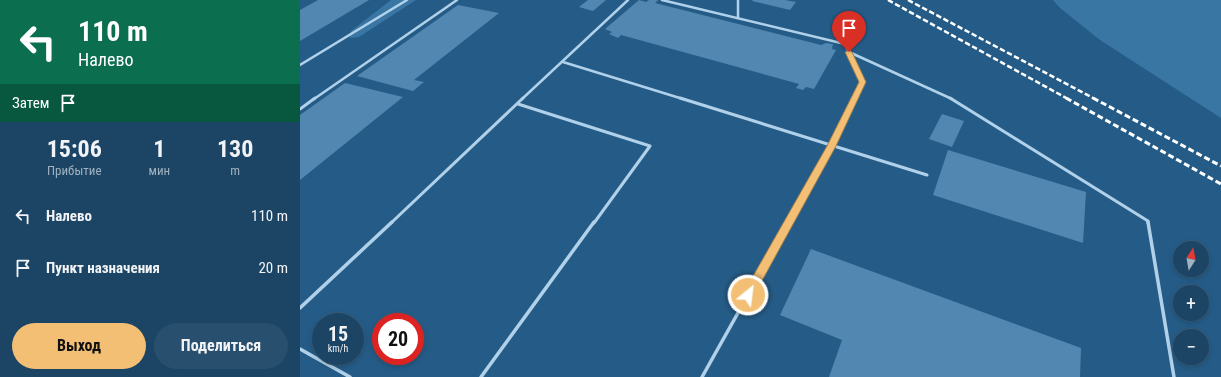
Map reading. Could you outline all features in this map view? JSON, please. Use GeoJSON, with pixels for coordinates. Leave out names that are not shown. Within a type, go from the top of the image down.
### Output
{"type":"FeatureCollection","features":[{"type":"Feature","properties":{"kind":"lane"},"geometry":{"type":"LineString","coordinates":[[300,65],[407,0]]}},
{"type":"Feature","properties":{"kind":"lane"},"geometry":{"type":"LineString","coordinates":[[300,109],[456,0]]}},
{"type":"Feature","properties":{"kind":"lane"},"geometry":{"type":"LineString","coordinates":[[300,308],[628,0]]}},
{"type":"Feature","properties":{"kind":"lane"},"geometry":{"type":"LineString","coordinates":[[662,0],[845,44],[862,82],[831,146],[702,377]]}},
{"type":"Feature","properties":{"kind":"lane"},"geometry":{"type":"LineString","coordinates":[[738,0],[738,18]]}},
{"type":"Feature","properties":{"kind":"lane"},"geometry":{"type":"LineString","coordinates":[[849,52],[952,99],[1148,221],[1174,377]]}},
{"type":"Feature","properties":{"kind":"lane"},"geometry":{"type":"LineString","coordinates":[[563,62],[927,175]]}},
{"type":"Feature","properties":{"kind":"lane"},"geometry":{"type":"LineString","coordinates":[[481,377],[650,146],[518,104]]}},
{"type":"Feature","properties":{"kind":"lane"},"geometry":{"type":"LineString","coordinates":[[300,348],[350,377]]}},
{"type":"Feature","properties":{"kind":"shaded area"},"geometry":{"type":"Polygon","coordinates":[[[391,0],[416,0],[359,37],[350,38],[351,31],[391,0]]]}},
{"type":"Feature","properties":{"kind":"shaded area"},"geometry":{"type":"Polygon","coordinates":[[[1053,0],[1221,0],[1221,118],[1100,40],[1060,8],[1053,0]]]}},
{"type":"Feature","properties":{"kind":"building"},"geometry":{"type":"Polygon","coordinates":[[[318,0],[369,0],[300,41],[300,10],[318,0]]]}},
{"type":"Feature","properties":{"kind":"building"},"geometry":{"type":"Polygon","coordinates":[[[588,0],[606,0],[593,11],[579,7],[588,0]]]}},
{"type":"Feature","properties":{"kind":"building"},"geometry":{"type":"Polygon","coordinates":[[[639,0],[646,2],[649,0],[658,0],[655,3],[821,45],[826,43],[833,44],[832,49],[836,50],[814,89],[806,87],[803,90],[796,88],[799,84],[621,35],[618,38],[609,34],[612,32],[605,29],[639,0]]]}},
{"type":"Feature","properties":{"kind":"building"},"geometry":{"type":"Polygon","coordinates":[[[785,0],[796,2],[790,10],[752,1],[785,0]]]}},
{"type":"Feature","properties":{"kind":"building"},"geometry":{"type":"Polygon","coordinates":[[[458,5],[499,13],[414,80],[424,82],[413,91],[357,76],[458,5]]]}},
{"type":"Feature","properties":{"kind":"building"},"geometry":{"type":"Polygon","coordinates":[[[345,83],[403,97],[300,180],[300,115],[345,83]]]}},
{"type":"Feature","properties":{"kind":"building"},"geometry":{"type":"Polygon","coordinates":[[[942,114],[964,121],[952,147],[929,139],[942,114]]]}},
{"type":"Feature","properties":{"kind":"building"},"geometry":{"type":"Polygon","coordinates":[[[948,150],[1086,192],[1083,243],[933,195],[948,150]]]}},
{"type":"Feature","properties":{"kind":"building"},"geometry":{"type":"Polygon","coordinates":[[[811,249],[1081,348],[1080,377],[829,377],[842,340],[780,315],[811,249]]]}},
{"type":"Feature","properties":{"kind":"railway"},"geometry":{"type":"LineString","coordinates":[[888,0],[1068,99]]}},
{"type":"Feature","properties":{"kind":"railway"},"geometry":{"type":"LineString","coordinates":[[908,0],[1095,99]]}},
{"type":"Feature","properties":{"kind":"railway"},"geometry":{"type":"LineString","coordinates":[[1066,98],[1221,184]]}},
{"type":"Feature","properties":{"kind":"railway"},"geometry":{"type":"LineString","coordinates":[[1093,98],[1221,166]]}},
{"type":"Feature","properties":{"kind":"route"},"geometry":{"type":"LineString","coordinates":[[748,295],[831,146],[862,82],[849,52]]}}]}
